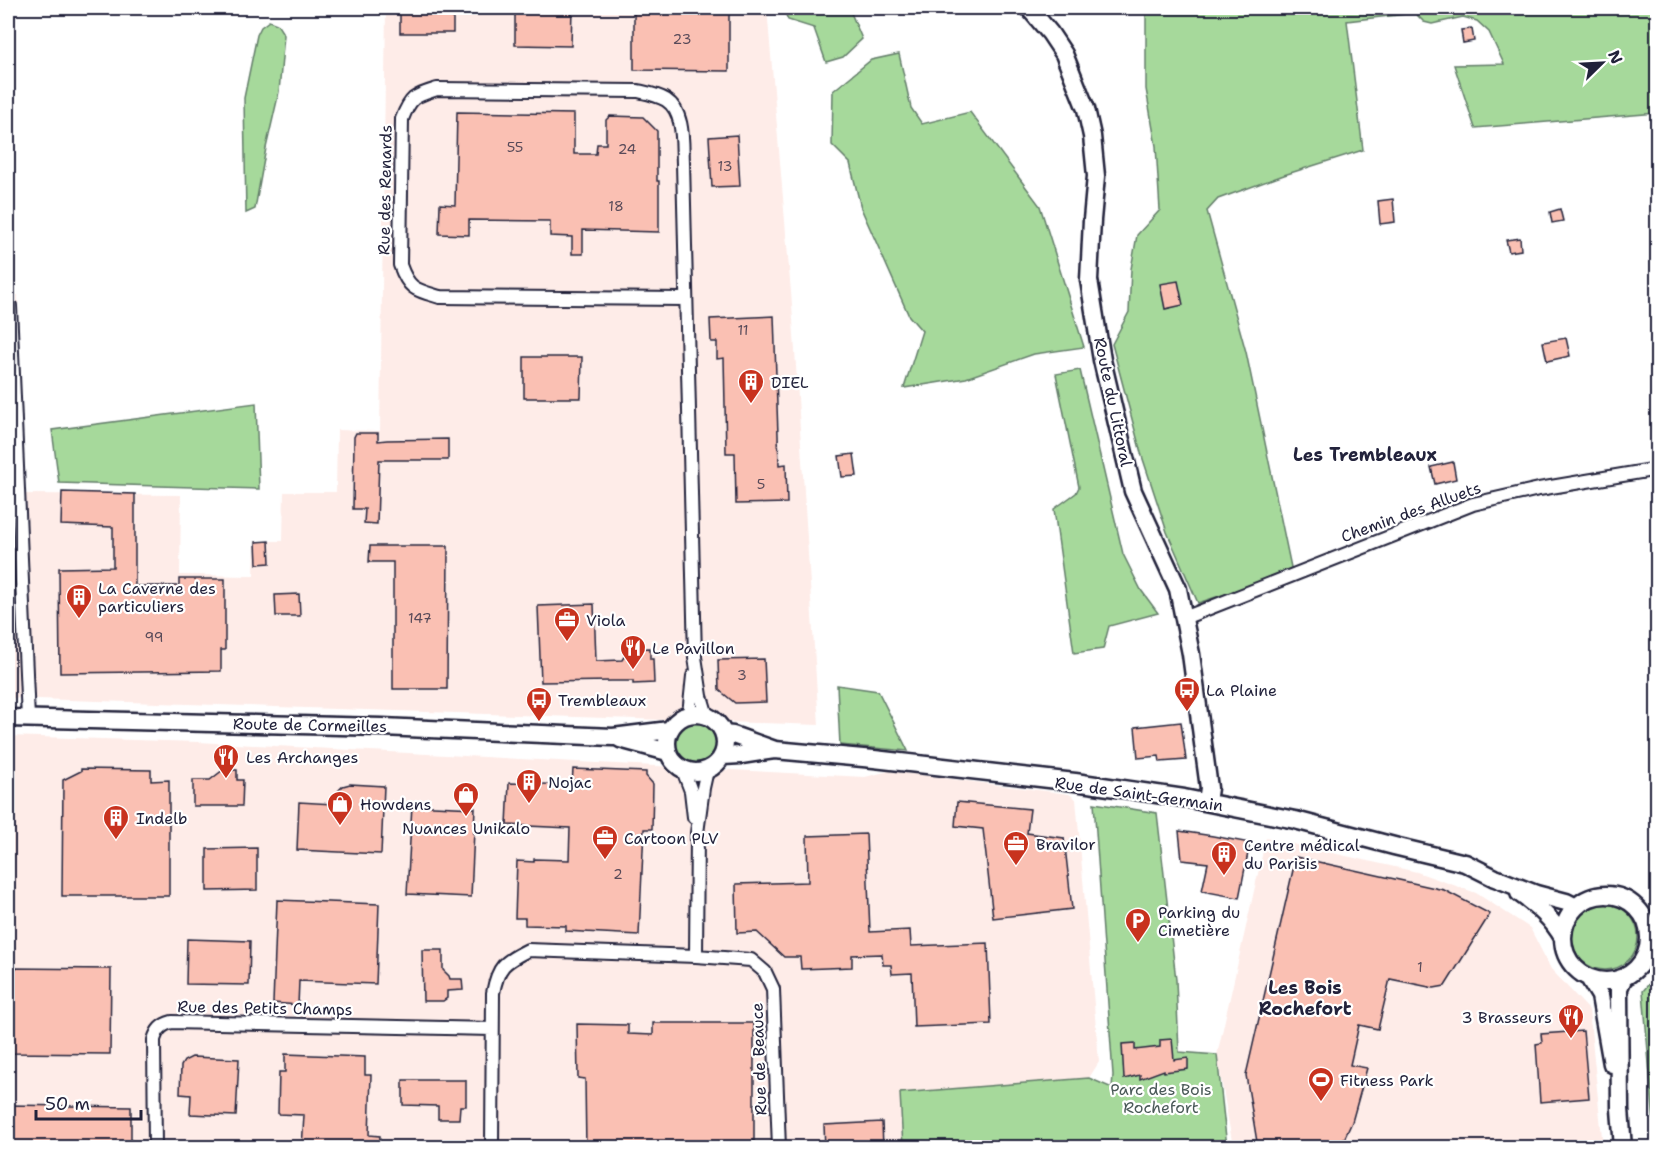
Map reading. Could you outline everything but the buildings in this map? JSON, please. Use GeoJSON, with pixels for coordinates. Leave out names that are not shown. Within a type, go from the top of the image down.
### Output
{"type":"FeatureCollection","features":[{"type":"Feature","properties":{"kind":"main road","name":"Route du Littoral"},"geometry":{"type":"LineString","coordinates":[[1029,8],[1064,54],[1086,109],[1092,136],[1096,176],[1089,280],[1102,360],[1133,491],[1178,589],[1191,654],[1209,788],[1207,802]]}},
{"type":"Feature","properties":{"kind":"main road"},"geometry":{"type":"LineString","coordinates":[[698,713],[707,716],[715,720],[724,734],[723,756],[707,770],[691,772],[683,770],[671,760],[668,752],[666,741],[669,730],[681,717],[689,714],[698,713]]}},
{"type":"Feature","properties":{"kind":"main road","name":"Route de Cormeilles"},"geometry":{"type":"LineString","coordinates":[[8,717],[382,727],[613,737],[669,730]]}},
{"type":"Feature","properties":{"kind":"main road","name":"Rue de Saint-Germain"},"geometry":{"type":"LineString","coordinates":[[724,734],[775,750]]}},
{"type":"Feature","properties":{"kind":"main road","name":"Route de Cormeilles"},"geometry":{"type":"LineString","coordinates":[[613,737],[668,752]]}},
{"type":"Feature","properties":{"kind":"main road","name":"Rue de Saint-Germain"},"geometry":{"type":"LineString","coordinates":[[723,756],[775,750],[874,759],[1074,782],[1207,802],[1295,820],[1465,863],[1495,878],[1576,907]]}},
{"type":"Feature","properties":{"kind":"main road","name":"Rue de Saint-Germain"},"geometry":{"type":"LineString","coordinates":[[1495,878],[1535,904],[1556,926],[1563,938]]}},
{"type":"Feature","properties":{"kind":"main road"},"geometry":{"type":"LineString","coordinates":[[1644,959],[1648,948],[1648,926],[1651,917],[1630,902],[1612,895],[1599,895],[1587,899],[1569,916],[1564,927],[1565,950],[1570,962],[1589,978],[1613,981],[1624,977],[1636,970],[1658,946]]}},
{"type":"Feature","properties":{"kind":"main road"},"geometry":{"type":"LineString","coordinates":[[1623,1148],[1620,1109],[1619,988],[1624,977]]}},
{"type":"Feature","properties":{"kind":"main road"},"geometry":{"type":"LineString","coordinates":[[1589,978],[1600,996],[1620,1109]]}},
{"type":"Feature","properties":{"kind":"street","name":"Rue des Renards"},"geometry":{"type":"LineString","coordinates":[[686,299],[440,297],[418,291],[406,281],[400,265],[402,119],[408,104],[416,96],[437,89],[638,92],[667,100],[676,112],[681,128],[683,163],[695,657],[701,696],[707,716]]}},
{"type":"Feature","properties":{"kind":"street"},"geometry":{"type":"LineString","coordinates":[[10,306],[28,718]]}},
{"type":"Feature","properties":{"kind":"street","name":"Chemin des Alluets"},"geometry":{"type":"LineString","coordinates":[[1184,618],[1473,504],[1539,489],[1658,469]]}},
{"type":"Feature","properties":{"kind":"street","name":"Rue des Renards"},"geometry":{"type":"LineString","coordinates":[[689,714],[695,657]]}},
{"type":"Feature","properties":{"kind":"street"},"geometry":{"type":"LineString","coordinates":[[683,770],[691,791],[697,833]]}},
{"type":"Feature","properties":{"kind":"street"},"geometry":{"type":"LineString","coordinates":[[696,956],[697,833],[702,788],[707,770]]}},
{"type":"Feature","properties":{"kind":"street","name":"Rue de Beauce"},"geometry":{"type":"LineString","coordinates":[[492,1148],[492,1029],[496,975],[509,960],[528,950],[751,960],[765,972],[772,989],[779,1148]]}},
{"type":"Feature","properties":{"kind":"street","name":"Rue des Petits Champs"},"geometry":{"type":"LineString","coordinates":[[155,1148],[154,1040],[157,1030],[165,1024],[172,1022],[492,1029]]}},
{"type":"Feature","properties":{"kind":"shaded area"},"geometry":{"type":"Polygon","coordinates":[[[386,8],[767,8],[792,304],[819,725],[8,698],[8,295],[18,295],[20,494],[181,495],[180,575],[254,576],[255,541],[283,541],[284,492],[336,492],[337,430],[380,431],[386,8]]]}},
{"type":"Feature","properties":{"kind":"shaded area"},"geometry":{"type":"Polygon","coordinates":[[[8,736],[198,742],[865,777],[889,771],[1069,794],[1076,799],[1099,1062],[1089,1078],[900,1093],[903,1147],[8,1148],[8,736]]]}},
{"type":"Feature","properties":{"kind":"shaded area"},"geometry":{"type":"Polygon","coordinates":[[[1266,838],[1417,872],[1476,893],[1530,928],[1551,969],[1589,1010],[1603,1147],[1233,1147],[1217,1055],[1266,838]]]}},
{"type":"Feature","properties":{"kind":"green space"},"geometry":{"type":"Polygon","coordinates":[[[783,8],[849,8],[862,39],[843,57],[826,62],[814,28],[788,20],[783,8]]]}},
{"type":"Feature","properties":{"kind":"green space"},"geometry":{"type":"Polygon","coordinates":[[[1146,8],[1657,8],[1657,113],[1475,128],[1454,65],[1504,64],[1489,32],[1477,21],[1463,17],[1432,24],[1424,22],[1415,13],[1347,21],[1363,150],[1218,199],[1207,211],[1246,352],[1292,572],[1198,603],[1167,532],[1141,453],[1112,344],[1129,312],[1131,269],[1137,235],[1160,210],[1156,146],[1146,89],[1146,8]]]}},
{"type":"Feature","properties":{"kind":"green space"},"geometry":{"type":"Polygon","coordinates":[[[269,21],[277,24],[284,35],[279,92],[255,209],[246,213],[244,98],[257,35],[261,27],[269,21]]]}},
{"type":"Feature","properties":{"kind":"green space"},"geometry":{"type":"Polygon","coordinates":[[[899,54],[911,108],[922,124],[970,112],[1040,206],[1084,347],[1034,354],[966,378],[904,388],[922,331],[909,316],[861,208],[850,163],[832,145],[833,91],[871,60],[899,54]]]}},
{"type":"Feature","properties":{"kind":"green space"},"geometry":{"type":"Polygon","coordinates":[[[1080,370],[1123,554],[1141,590],[1158,613],[1109,626],[1103,649],[1074,653],[1054,509],[1076,493],[1079,487],[1056,374],[1080,370]]]}},
{"type":"Feature","properties":{"kind":"green space"},"geometry":{"type":"Polygon","coordinates":[[[256,403],[259,489],[59,483],[52,430],[256,403]]]}},
{"type":"Feature","properties":{"kind":"green space"},"geometry":{"type":"Polygon","coordinates":[[[837,685],[878,691],[908,751],[840,745],[837,685]]]}},
{"type":"Feature","properties":{"kind":"green space"},"geometry":{"type":"Polygon","coordinates":[[[696,722],[711,728],[717,743],[711,758],[696,764],[681,758],[675,743],[681,728],[696,722]]]}},
{"type":"Feature","properties":{"kind":"green space","name":"Parc des Bois Rochefort"},"geometry":{"type":"Polygon","coordinates":[[[1094,803],[1157,813],[1176,980],[1179,1052],[1217,1055],[1227,1147],[903,1147],[900,1093],[1089,1078],[1112,1088],[1113,1075],[1094,803]]]}},
{"type":"Feature","properties":{"kind":"green space"},"geometry":{"type":"Polygon","coordinates":[[[1605,904],[1617,907],[1628,914],[1635,925],[1638,937],[1635,949],[1628,960],[1617,967],[1605,970],[1593,967],[1582,960],[1575,949],[1572,937],[1575,925],[1582,914],[1593,907],[1605,904]]]}},
{"type":"Feature","properties":{"kind":"green space"},"geometry":{"type":"Polygon","coordinates":[[[1657,974],[1658,1147],[1656,1148],[1643,991],[1657,974]]]}},
{"type":"Feature","properties":{"kind":"place","name":"DIEL"},"geometry":{"type":"Point","coordinates":[751,405]}},
{"type":"Feature","properties":{"kind":"place","name":"La Caverne des particuliers"},"geometry":{"type":"Point","coordinates":[79,620]}},
{"type":"Feature","properties":{"kind":"place","name":"Viola"},"geometry":{"type":"Point","coordinates":[567,643]}},
{"type":"Feature","properties":{"kind":"place","name":"Le Pavillon"},"geometry":{"type":"Point","coordinates":[633,671]}},
{"type":"Feature","properties":{"kind":"place","name":"La Plaine"},"geometry":{"type":"Point","coordinates":[1187,713]}},
{"type":"Feature","properties":{"kind":"place","name":"Trembleaux"},"geometry":{"type":"Point","coordinates":[539,723]}},
{"type":"Feature","properties":{"kind":"place","name":"Les Archanges"},"geometry":{"type":"Point","coordinates":[226,780]}},
{"type":"Feature","properties":{"kind":"place","name":"Nojac"},"geometry":{"type":"Point","coordinates":[529,805]}},
{"type":"Feature","properties":{"kind":"place","name":"Nuances Unikalo"},"geometry":{"type":"Point","coordinates":[466,818]}},
{"type":"Feature","properties":{"kind":"place","name":"Howdens"},"geometry":{"type":"Point","coordinates":[340,827]}},
{"type":"Feature","properties":{"kind":"place","name":"Indelb"},"geometry":{"type":"Point","coordinates":[116,841]}},
{"type":"Feature","properties":{"kind":"place","name":"Cartoon PLV"},"geometry":{"type":"Point","coordinates":[605,861]}},
{"type":"Feature","properties":{"kind":"place","name":"Bravilor"},"geometry":{"type":"Point","coordinates":[1016,867]}},
{"type":"Feature","properties":{"kind":"place","name":"Centre médical du Parisis"},"geometry":{"type":"Point","coordinates":[1224,877]}},
{"type":"Feature","properties":{"kind":"place","name":"Parking du Cimetière"},"geometry":{"type":"Point","coordinates":[1138,944]}},
{"type":"Feature","properties":{"kind":"place","name":"3 Brasseurs"},"geometry":{"type":"Point","coordinates":[1571,1040]}},
{"type":"Feature","properties":{"kind":"place","name":"Fitness Park"},"geometry":{"type":"Point","coordinates":[1321,1103]}},
{"type":"Feature","properties":{"kind":"district","name":"Les Trembleaux"},"geometry":{"type":"Point","coordinates":[1365,455]}},
{"type":"Feature","properties":{"kind":"district","name":"Les Bois Rochefort"},"geometry":{"type":"Point","coordinates":[1305,998]}}]}
